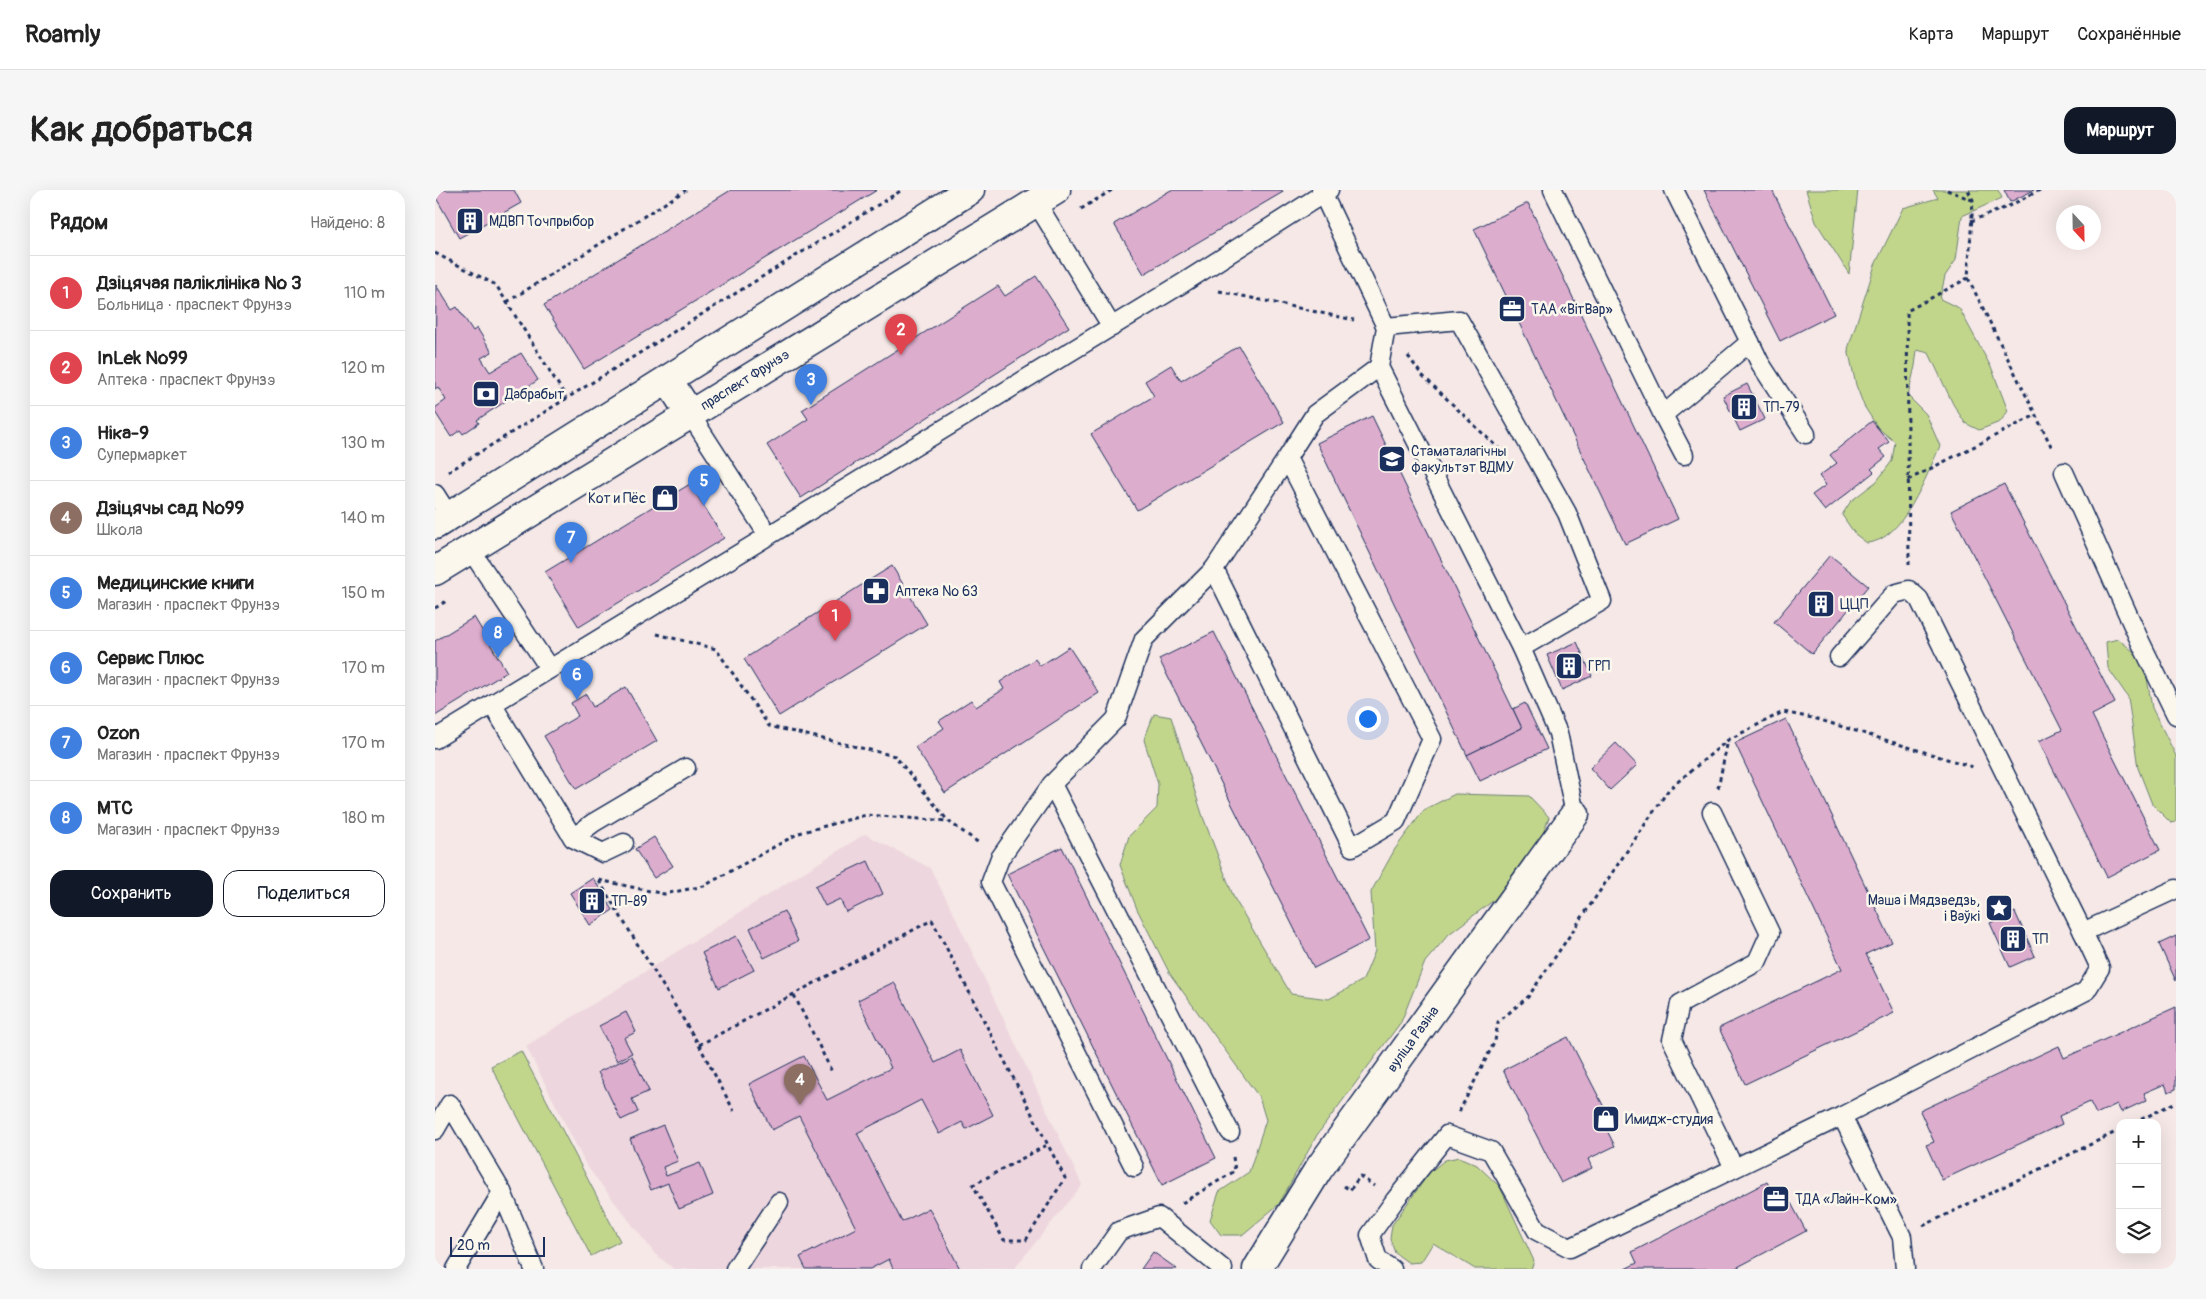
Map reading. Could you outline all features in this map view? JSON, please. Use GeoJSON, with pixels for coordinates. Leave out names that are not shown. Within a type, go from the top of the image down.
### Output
{"type":"FeatureCollection","features":[{"type":"Feature","properties":{"kind":"main road"},"geometry":{"type":"LineString","coordinates":[[440,512],[668,380],[970,190]]}},
{"type":"Feature","properties":{"kind":"main road","name":"праспект Фрунзэ"},"geometry":{"type":"LineString","coordinates":[[435,571],[1046,196]]}},
{"type":"Feature","properties":{"kind":"main road"},"geometry":{"type":"LineString","coordinates":[[668,380],[690,414]]}},
{"type":"Feature","properties":{"kind":"main road","name":"вуліца Разіна"},"geometry":{"type":"LineString","coordinates":[[1257,1269],[1318,1170],[1575,814]]}},
{"type":"Feature","properties":{"kind":"lane"},"geometry":{"type":"LineString","coordinates":[[1553,190],[1684,455]]}},
{"type":"Feature","properties":{"kind":"lane"},"geometry":{"type":"LineString","coordinates":[[1674,190],[1760,363],[1806,434]]}},
{"type":"Feature","properties":{"kind":"lane"},"geometry":{"type":"LineString","coordinates":[[435,739],[1112,327],[1324,191],[1386,327],[1379,367],[1521,648],[1558,733],[1575,814]]}},
{"type":"Feature","properties":{"kind":"lane"},"geometry":{"type":"LineString","coordinates":[[1046,196],[1112,327]]}},
{"type":"Feature","properties":{"kind":"lane"},"geometry":{"type":"LineString","coordinates":[[1386,327],[1459,320],[1567,514],[1602,601],[1521,648]]}},
{"type":"Feature","properties":{"kind":"lane"},"geometry":{"type":"LineString","coordinates":[[1663,415],[1750,342]]}},
{"type":"Feature","properties":{"kind":"lane"},"geometry":{"type":"LineString","coordinates":[[1133,1167],[991,882],[1000,858],[1052,784],[1116,719],[1144,639],[1214,569],[1315,414],[1379,367]]}},
{"type":"Feature","properties":{"kind":"lane"},"geometry":{"type":"LineString","coordinates":[[690,414],[768,536]]}},
{"type":"Feature","properties":{"kind":"lane"},"geometry":{"type":"LineString","coordinates":[[1214,569],[1352,847],[1396,821],[1431,739],[1287,458]]}},
{"type":"Feature","properties":{"kind":"lane"},"geometry":{"type":"LineString","coordinates":[[2064,472],[2139,639],[2176,715]]}},
{"type":"Feature","properties":{"kind":"lane"},"geometry":{"type":"LineString","coordinates":[[470,549],[549,668]]}},
{"type":"Feature","properties":{"kind":"lane"},"geometry":{"type":"LineString","coordinates":[[1392,1269],[1378,1260],[1370,1234],[1447,1135],[1491,1151],[1537,1232],[1570,1248],[1842,1116],[2086,991],[2100,968],[1919,599],[1909,590],[1894,594],[1839,657]]}},
{"type":"Feature","properties":{"kind":"lane"},"geometry":{"type":"LineString","coordinates":[[492,704],[573,838],[603,853],[624,843]]}},
{"type":"Feature","properties":{"kind":"lane"},"geometry":{"type":"LineString","coordinates":[[573,838],[593,822],[686,768]]}},
{"type":"Feature","properties":{"kind":"lane"},"geometry":{"type":"LineString","coordinates":[[1052,784],[1230,1132]]}},
{"type":"Feature","properties":{"kind":"lane"},"geometry":{"type":"LineString","coordinates":[[1712,812],[1770,933],[1757,962],[1680,1004],[1672,1040],[1734,1168]]}},
{"type":"Feature","properties":{"kind":"lane"},"geometry":{"type":"LineString","coordinates":[[2083,932],[2176,889]]}},
{"type":"Feature","properties":{"kind":"lane"},"geometry":{"type":"LineString","coordinates":[[435,1130],[450,1104],[502,1192],[534,1269]]}},
{"type":"Feature","properties":{"kind":"lane"},"geometry":{"type":"LineString","coordinates":[[1842,1116],[1902,1237],[1905,1269]]}},
{"type":"Feature","properties":{"kind":"lane"},"geometry":{"type":"LineString","coordinates":[[457,1269],[502,1192]]}},
{"type":"Feature","properties":{"kind":"lane"},"geometry":{"type":"LineString","coordinates":[[735,1269],[779,1202]]}},
{"type":"Feature","properties":{"kind":"lane"},"geometry":{"type":"LineString","coordinates":[[1092,1269],[1119,1232],[1159,1217],[1223,1269]]}},
{"type":"Feature","properties":{"kind":"path"},"geometry":{"type":"LineString","coordinates":[[507,302],[686,190]]}},
{"type":"Feature","properties":{"kind":"path"},"geometry":{"type":"LineString","coordinates":[[443,476],[566,397],[902,190]]}},
{"type":"Feature","properties":{"kind":"path"},"geometry":{"type":"LineString","coordinates":[[1947,190],[1973,200]]}},
{"type":"Feature","properties":{"kind":"path"},"geometry":{"type":"LineString","coordinates":[[1968,190],[1973,200],[1968,278],[2064,472]]}},
{"type":"Feature","properties":{"kind":"path"},"geometry":{"type":"LineString","coordinates":[[1971,221],[2007,208],[2040,190]]}},
{"type":"Feature","properties":{"kind":"path"},"geometry":{"type":"LineString","coordinates":[[435,253],[496,285],[566,397]]}},
{"type":"Feature","properties":{"kind":"path"},"geometry":{"type":"LineString","coordinates":[[1909,542],[1907,311],[1968,278]]}},
{"type":"Feature","properties":{"kind":"path"},"geometry":{"type":"LineString","coordinates":[[1908,480],[2036,415]]}},
{"type":"Feature","properties":{"kind":"path"},"geometry":{"type":"LineString","coordinates":[[620,625],[716,649],[769,726],[895,756],[948,821],[1000,858]]}},
{"type":"Feature","properties":{"kind":"path"},"geometry":{"type":"LineString","coordinates":[[1447,1135],[1495,1040],[1498,1022],[1528,997],[1669,789],[1728,740],[1783,712],[1817,719],[2007,777]]}},
{"type":"Feature","properties":{"kind":"path"},"geometry":{"type":"LineString","coordinates":[[1712,812],[1728,740]]}},
{"type":"Feature","properties":{"kind":"path"},"geometry":{"type":"LineString","coordinates":[[599,880],[664,894],[704,886],[799,833],[866,815],[948,821]]}},
{"type":"Feature","properties":{"kind":"path"},"geometry":{"type":"LineString","coordinates":[[573,838],[699,1045],[734,1111]]}},
{"type":"Feature","properties":{"kind":"path"},"geometry":{"type":"LineString","coordinates":[[699,1045],[932,920],[1065,1178],[1026,1240],[1004,1240],[973,1185],[1047,1145]]}},
{"type":"Feature","properties":{"kind":"path"},"geometry":{"type":"LineString","coordinates":[[794,995],[832,1072]]}},
{"type":"Feature","properties":{"kind":"path"},"geometry":{"type":"LineString","coordinates":[[2142,1119],[2176,1102]]}},
{"type":"Feature","properties":{"kind":"path"},"geometry":{"type":"LineString","coordinates":[[1159,1217],[1235,1171],[1230,1132]]}},
{"type":"Feature","properties":{"kind":"path"},"geometry":{"type":"LineString","coordinates":[[1902,1237],[2116,1132]]}},
{"type":"Feature","properties":{"kind":"path"},"geometry":{"type":"LineString","coordinates":[[1318,1170],[1350,1190],[1359,1176],[1395,1200]]}},
{"type":"Feature","properties":{"kind":"shaded area"},"geometry":{"type":"Polygon","coordinates":[[[865,834],[930,868],[953,912],[1082,1185],[1014,1269],[674,1269],[655,1254],[586,1165],[526,1046],[865,834]]]}},
{"type":"Feature","properties":{"kind":"green space"},"geometry":{"type":"Polygon","coordinates":[[[1806,190],[1858,190],[1849,274],[1816,222],[1806,190]]]}},
{"type":"Feature","properties":{"kind":"green space"},"geometry":{"type":"Polygon","coordinates":[[[1933,190],[1998,190],[2002,198],[1962,216],[1956,260],[1945,276],[1940,299],[1959,308],[1992,369],[2008,411],[2000,422],[1979,430],[1965,423],[1953,404],[1929,353],[1917,350],[1908,396],[1926,414],[1940,446],[1921,488],[1902,519],[1892,531],[1880,539],[1867,543],[1855,534],[1842,515],[1851,501],[1877,481],[1892,461],[1895,442],[1878,428],[1864,406],[1856,385],[1848,349],[1875,265],[1903,208],[1938,198],[1933,190]]]}},
{"type":"Feature","properties":{"kind":"green space"},"geometry":{"type":"Polygon","coordinates":[[[2118,639],[2144,660],[2152,708],[2176,756],[2176,822],[2171,823],[2152,804],[2138,768],[2128,697],[2108,668],[2106,642],[2118,639]]]}},
{"type":"Feature","properties":{"kind":"green space"},"geometry":{"type":"Polygon","coordinates":[[[1154,714],[1171,717],[1203,817],[1234,898],[1291,994],[1329,999],[1363,980],[1375,951],[1371,892],[1395,849],[1424,810],[1455,794],[1529,796],[1549,817],[1540,843],[1506,891],[1449,934],[1425,962],[1401,1022],[1317,1135],[1279,1204],[1242,1235],[1221,1235],[1210,1220],[1219,1192],[1249,1172],[1266,1120],[1259,1097],[1170,974],[1137,909],[1120,865],[1129,836],[1157,808],[1158,784],[1144,740],[1154,714]]]}},
{"type":"Feature","properties":{"kind":"green space"},"geometry":{"type":"Polygon","coordinates":[[[521,1051],[620,1241],[591,1256],[491,1066],[521,1051]]]}},
{"type":"Feature","properties":{"kind":"green space"},"geometry":{"type":"Polygon","coordinates":[[[1459,1157],[1477,1165],[1500,1187],[1534,1261],[1531,1269],[1475,1269],[1433,1243],[1421,1262],[1409,1263],[1395,1253],[1390,1239],[1392,1225],[1430,1172],[1445,1160],[1459,1157]]]}},
{"type":"Feature","properties":{"kind":"building","name":"МДВП Точпрыбор"},"geometry":{"type":"Polygon","coordinates":[[[435,190],[514,190],[521,203],[459,238],[435,196],[435,190]]]}},
{"type":"Feature","properties":{"kind":"building"},"geometry":{"type":"Polygon","coordinates":[[[731,190],[877,190],[584,369],[544,305],[731,190]]]}},
{"type":"Feature","properties":{"kind":"building"},"geometry":{"type":"Polygon","coordinates":[[[1171,190],[1282,190],[1283,192],[1144,274],[1114,224],[1171,190]]]}},
{"type":"Feature","properties":{"kind":"building"},"geometry":{"type":"Polygon","coordinates":[[[1704,190],[1772,190],[1834,314],[1780,341],[1704,190]]]}},
{"type":"Feature","properties":{"kind":"building"},"geometry":{"type":"Polygon","coordinates":[[[2004,190],[2034,190],[2010,202],[2004,190]]]}},
{"type":"Feature","properties":{"kind":"building"},"geometry":{"type":"Polygon","coordinates":[[[1528,203],[1678,519],[1625,544],[1474,229],[1528,203]]]}},
{"type":"Feature","properties":{"kind":"building"},"geometry":{"type":"Polygon","coordinates":[[[1036,276],[1069,327],[801,498],[767,445],[808,419],[802,410],[998,286],[1005,296],[1036,276]]]}},
{"type":"Feature","properties":{"kind":"building"},"geometry":{"type":"Polygon","coordinates":[[[436,285],[452,310],[457,307],[473,331],[477,328],[492,352],[481,358],[490,372],[521,353],[538,380],[477,420],[479,423],[463,434],[460,430],[451,437],[435,412],[435,408],[446,400],[438,387],[435,389],[436,285]]]}},
{"type":"Feature","properties":{"kind":"building"},"geometry":{"type":"Polygon","coordinates":[[[1239,346],[1284,422],[1137,510],[1091,434],[1154,396],[1145,381],[1171,365],[1181,381],[1239,346]]]}},
{"type":"Feature","properties":{"kind":"building","name":"ТП-79"},"geometry":{"type":"Polygon","coordinates":[[[1747,384],[1765,419],[1740,431],[1723,396],[1747,384]]]}},
{"type":"Feature","properties":{"kind":"building"},"geometry":{"type":"Polygon","coordinates":[[[1372,416],[1522,728],[1467,755],[1317,443],[1372,416]]]}},
{"type":"Feature","properties":{"kind":"building"},"geometry":{"type":"Polygon","coordinates":[[[1872,421],[1889,442],[1879,449],[1886,457],[1871,469],[1874,472],[1825,511],[1812,495],[1826,485],[1819,476],[1837,463],[1830,455],[1872,421]]]}},
{"type":"Feature","properties":{"kind":"building"},"geometry":{"type":"Polygon","coordinates":[[[690,484],[724,538],[579,627],[545,572],[690,484]]]}},
{"type":"Feature","properties":{"kind":"building"},"geometry":{"type":"Polygon","coordinates":[[[2004,484],[2115,703],[2092,715],[2160,850],[2107,877],[2039,741],[2062,730],[1951,511],[2004,484]]]}},
{"type":"Feature","properties":{"kind":"building","name":"ЦЦП"},"geometry":{"type":"Polygon","coordinates":[[[1830,555],[1868,586],[1812,654],[1774,622],[1830,555]]]}},
{"type":"Feature","properties":{"kind":"building"},"geometry":{"type":"Polygon","coordinates":[[[892,566],[927,624],[779,716],[744,659],[892,566]]]}},
{"type":"Feature","properties":{"kind":"building"},"geometry":{"type":"Polygon","coordinates":[[[474,617],[507,672],[435,716],[435,641],[474,617]]]}},
{"type":"Feature","properties":{"kind":"building"},"geometry":{"type":"Polygon","coordinates":[[[1214,632],[1369,940],[1314,968],[1159,659],[1214,632]]]}},
{"type":"Feature","properties":{"kind":"building","name":"ГРП"},"geometry":{"type":"Polygon","coordinates":[[[1577,642],[1592,676],[1562,690],[1547,655],[1577,642]]]}},
{"type":"Feature","properties":{"kind":"building"},"geometry":{"type":"Polygon","coordinates":[[[1069,647],[1099,693],[945,793],[915,747],[944,728],[939,721],[971,700],[976,707],[1004,689],[1000,682],[1035,659],[1040,666],[1069,647]]]}},
{"type":"Feature","properties":{"kind":"building"},"geometry":{"type":"Polygon","coordinates":[[[626,687],[657,741],[576,789],[544,736],[578,716],[571,703],[586,694],[593,707],[626,687]]]}},
{"type":"Feature","properties":{"kind":"building"},"geometry":{"type":"Polygon","coordinates":[[[1525,703],[1547,749],[1480,781],[1467,755],[1522,728],[1513,709],[1525,703]]]}},
{"type":"Feature","properties":{"kind":"building"},"geometry":{"type":"Polygon","coordinates":[[[1786,719],[1892,942],[1866,954],[1894,1013],[1745,1084],[1719,1028],[1842,969],[1735,743],[1786,719]]]}},
{"type":"Feature","properties":{"kind":"building"},"geometry":{"type":"Polygon","coordinates":[[[1616,743],[1637,765],[1610,790],[1590,768],[1616,743]]]}},
{"type":"Feature","properties":{"kind":"building"},"geometry":{"type":"Polygon","coordinates":[[[654,837],[673,866],[654,878],[635,849],[654,837]]]}},
{"type":"Feature","properties":{"kind":"building"},"geometry":{"type":"Polygon","coordinates":[[[1062,847],[1216,1158],[1162,1185],[1007,874],[1062,847]]]}},
{"type":"Feature","properties":{"kind":"building"},"geometry":{"type":"Polygon","coordinates":[[[868,861],[883,894],[846,912],[840,899],[825,906],[815,886],[868,861]]]}},
{"type":"Feature","properties":{"kind":"building","name":"ТП-89"},"geometry":{"type":"Polygon","coordinates":[[[593,878],[613,910],[590,925],[570,893],[593,878]]]}},
{"type":"Feature","properties":{"kind":"building"},"geometry":{"type":"Polygon","coordinates":[[[784,911],[798,941],[764,958],[750,928],[784,911]]]}},
{"type":"Feature","properties":{"kind":"building","name":"ТП"},"geometry":{"type":"Polygon","coordinates":[[[2015,912],[2035,956],[2010,967],[1990,923],[2015,912]]]}},
{"type":"Feature","properties":{"kind":"building"},"geometry":{"type":"Polygon","coordinates":[[[736,936],[754,970],[719,988],[702,953],[736,936]]]}},
{"type":"Feature","properties":{"kind":"building"},"geometry":{"type":"Polygon","coordinates":[[[2176,936],[2176,981],[2159,944],[2176,936]]]}},
{"type":"Feature","properties":{"kind":"building"},"geometry":{"type":"Polygon","coordinates":[[[894,982],[935,1063],[960,1050],[993,1115],[966,1129],[962,1122],[939,1134],[921,1100],[857,1133],[902,1222],[929,1208],[960,1269],[893,1269],[889,1259],[870,1269],[806,1269],[800,1257],[856,1228],[799,1116],[772,1130],[749,1084],[804,1056],[827,1100],[891,1068],[858,1000],[894,982]]]}},
{"type":"Feature","properties":{"kind":"building"},"geometry":{"type":"Polygon","coordinates":[[[2176,1007],[2176,1089],[2168,1092],[2165,1084],[2144,1093],[2147,1100],[2121,1112],[2117,1104],[2096,1114],[2090,1102],[2059,1116],[2062,1124],[1942,1180],[1926,1145],[1934,1142],[1920,1111],[2059,1046],[2064,1058],[2176,1007]]]}},
{"type":"Feature","properties":{"kind":"building"},"geometry":{"type":"Polygon","coordinates":[[[626,1012],[636,1032],[624,1038],[632,1053],[617,1061],[599,1026],[626,1012]]]}},
{"type":"Feature","properties":{"kind":"building"},"geometry":{"type":"Polygon","coordinates":[[[1568,1037],[1609,1117],[1602,1121],[1615,1146],[1588,1159],[1592,1168],[1561,1183],[1503,1070],[1568,1037]]]}},
{"type":"Feature","properties":{"kind":"building"},"geometry":{"type":"Polygon","coordinates":[[[632,1056],[649,1091],[632,1099],[638,1112],[621,1120],[598,1072],[632,1056]]]}},
{"type":"Feature","properties":{"kind":"building"},"geometry":{"type":"Polygon","coordinates":[[[663,1125],[678,1161],[663,1167],[666,1176],[700,1163],[713,1195],[679,1209],[668,1183],[651,1190],[630,1139],[663,1125]]]}},
{"type":"Feature","properties":{"kind":"building"},"geometry":{"type":"Polygon","coordinates":[[[1767,1182],[1781,1208],[1791,1203],[1806,1231],[1734,1269],[1625,1269],[1637,1263],[1632,1252],[1767,1182]]]}},
{"type":"Feature","properties":{"kind":"building"},"geometry":{"type":"Polygon","coordinates":[[[1153,1252],[1177,1269],[1141,1269],[1153,1252]]]}},
{"type":"Feature","properties":{"kind":"place","name":"МДВП Точпрыбор"},"geometry":{"type":"Point","coordinates":[470,221]}},
{"type":"Feature","properties":{"kind":"place","name":"ТАА «ВітВар»"},"geometry":{"type":"Point","coordinates":[1512,309]}},
{"type":"Feature","properties":{"kind":"place","name":"InLek №99"},"geometry":{"type":"Point","coordinates":[901,355]}},
{"type":"Feature","properties":{"kind":"place","name":"Дабрабыт"},"geometry":{"type":"Point","coordinates":[486,394]}},
{"type":"Feature","properties":{"kind":"place","name":"Ніка-9"},"geometry":{"type":"Point","coordinates":[811,405]}},
{"type":"Feature","properties":{"kind":"place","name":"ТП-79"},"geometry":{"type":"Point","coordinates":[1744,407]}},
{"type":"Feature","properties":{"kind":"place","name":"Стаматалагічны факультэт ВДМУ"},"geometry":{"type":"Point","coordinates":[1392,459]}},
{"type":"Feature","properties":{"kind":"place","name":"Кот и Пёс"},"geometry":{"type":"Point","coordinates":[665,498]}},
{"type":"Feature","properties":{"kind":"place","name":"Медицинские книги"},"geometry":{"type":"Point","coordinates":[704,506]}},
{"type":"Feature","properties":{"kind":"place","name":"Ozon"},"geometry":{"type":"Point","coordinates":[571,563]}},
{"type":"Feature","properties":{"kind":"place","name":"Аптека № 63"},"geometry":{"type":"Point","coordinates":[876,591]}},
{"type":"Feature","properties":{"kind":"place","name":"ЦЦП"},"geometry":{"type":"Point","coordinates":[1821,604]}},
{"type":"Feature","properties":{"kind":"place","name":"Дзіцячая паліклініка № 3"},"geometry":{"type":"Point","coordinates":[835,641]}},
{"type":"Feature","properties":{"kind":"place","name":"МТС"},"geometry":{"type":"Point","coordinates":[498,658]}},
{"type":"Feature","properties":{"kind":"place","name":"ГРП"},"geometry":{"type":"Point","coordinates":[1569,666]}},
{"type":"Feature","properties":{"kind":"place","name":"Сервис Плюс"},"geometry":{"type":"Point","coordinates":[577,700]}},
{"type":"Feature","properties":{"kind":"place","name":"ТП-89"},"geometry":{"type":"Point","coordinates":[592,901]}},
{"type":"Feature","properties":{"kind":"place","name":"Маша і Мядзведзь, і Ваўкі"},"geometry":{"type":"Point","coordinates":[1999,908]}},
{"type":"Feature","properties":{"kind":"place","name":"ТП"},"geometry":{"type":"Point","coordinates":[2013,939]}},
{"type":"Feature","properties":{"kind":"place","name":"Дзіцячы сад №99"},"geometry":{"type":"Point","coordinates":[800,1105]}},
{"type":"Feature","properties":{"kind":"place","name":"Имидж-студия"},"geometry":{"type":"Point","coordinates":[1606,1119]}},
{"type":"Feature","properties":{"kind":"place","name":"ТДА «Лайн-Ком»"},"geometry":{"type":"Point","coordinates":[1776,1199]}}]}
